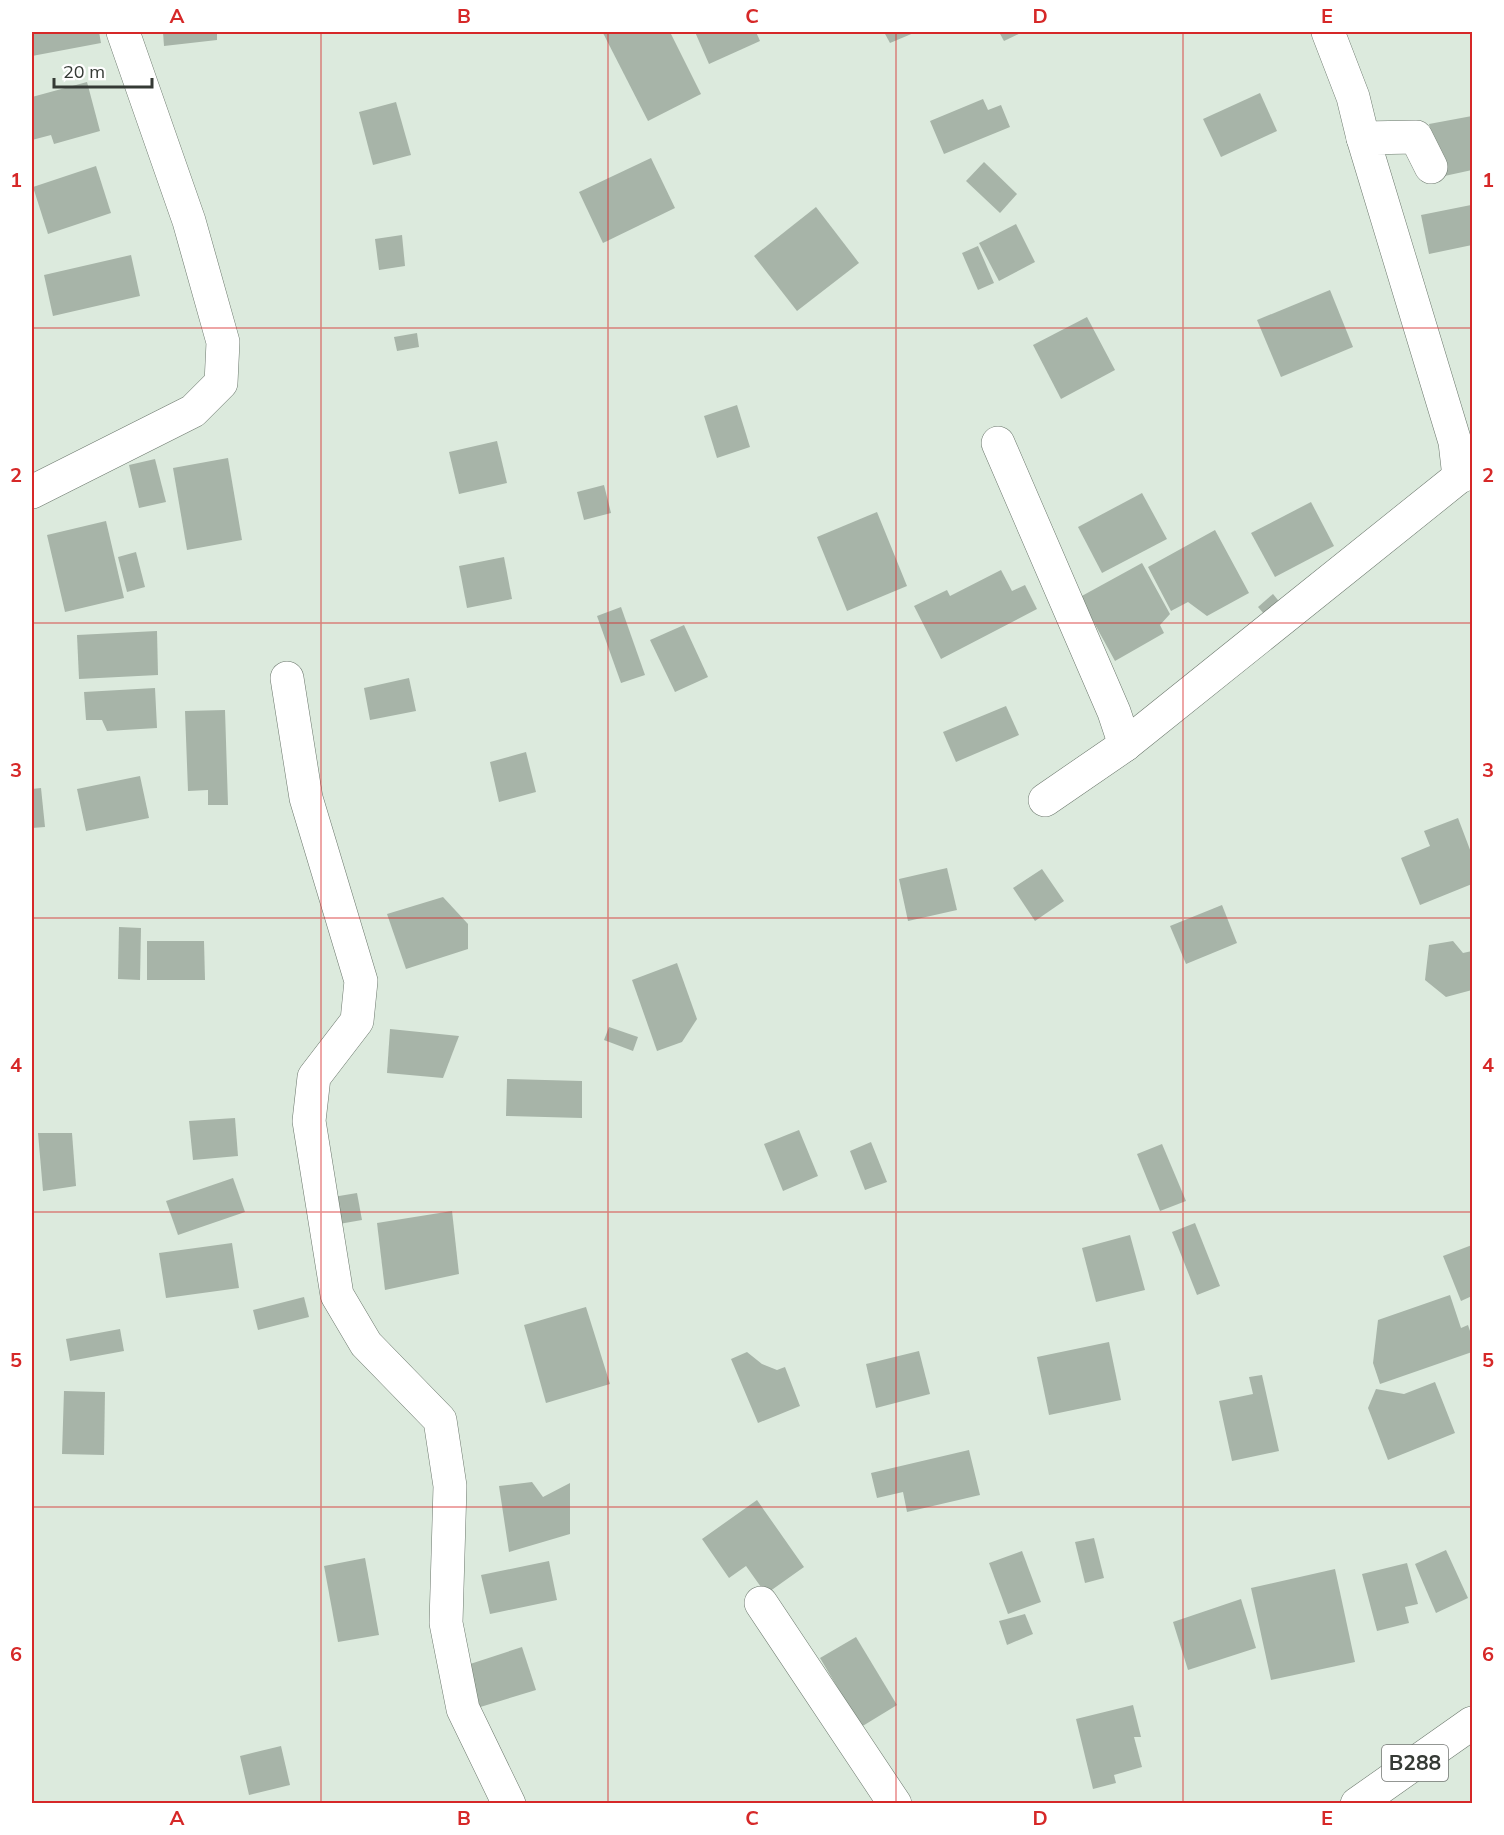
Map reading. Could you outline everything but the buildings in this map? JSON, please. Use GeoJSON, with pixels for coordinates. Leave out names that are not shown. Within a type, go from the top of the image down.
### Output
{"type":"FeatureCollection","features":[{"type":"Feature","properties":{"kind":"street"},"geometry":{"type":"LineString","coordinates":[[32,492],[193,411],[221,384],[223,342],[220,331],[189,221],[123,32]]}},
{"type":"Feature","properties":{"kind":"street"},"geometry":{"type":"LineString","coordinates":[[1045,800],[1125,745],[1466,474],[1363,138],[1353,98],[1328,32]]}},
{"type":"Feature","properties":{"kind":"street"},"geometry":{"type":"LineString","coordinates":[[1363,138],[1416,137],[1431,167]]}},
{"type":"Feature","properties":{"kind":"street"},"geometry":{"type":"LineString","coordinates":[[998,443],[1114,712],[1125,745]]}},
{"type":"Feature","properties":{"kind":"street"},"geometry":{"type":"LineString","coordinates":[[287,678],[306,798],[361,981],[357,1021],[314,1077],[309,1121],[337,1295],[366,1344],[440,1420],[450,1486],[446,1623],[463,1709],[509,1803]]}},
{"type":"Feature","properties":{"kind":"street"},"geometry":{"type":"LineString","coordinates":[[761,1603],[895,1803]]}},
{"type":"Feature","properties":{"kind":"street","name":"B288"},"geometry":{"type":"LineString","coordinates":[[1357,1803],[1473,1723]]}}]}
